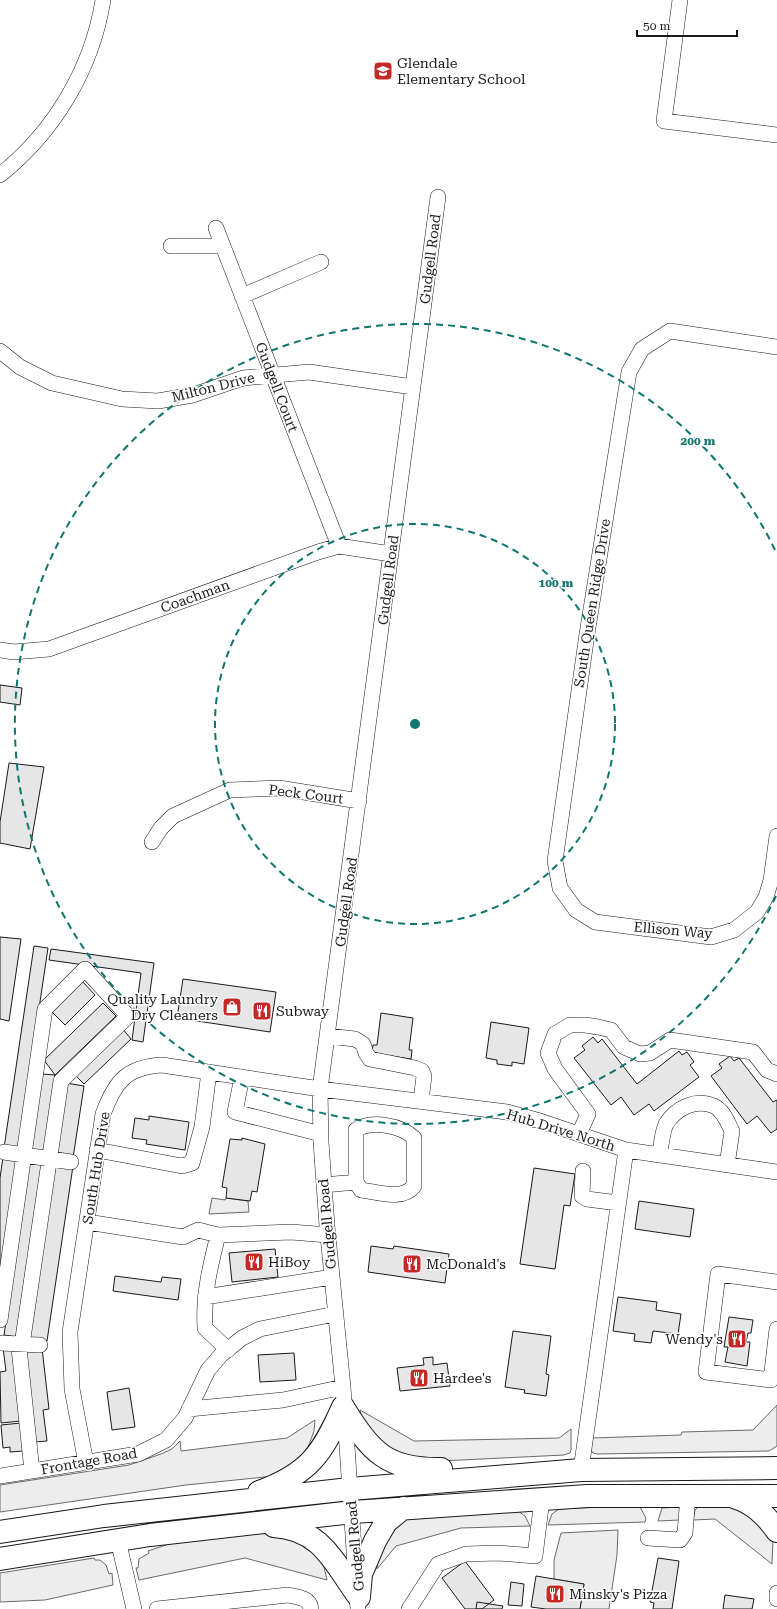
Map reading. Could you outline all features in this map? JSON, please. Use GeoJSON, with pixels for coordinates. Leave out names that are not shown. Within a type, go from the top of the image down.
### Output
{"type":"FeatureCollection","features":[{"type":"Feature","properties":{"kind":"highway"},"geometry":{"type":"LineString","coordinates":[[343,1397],[354,1424],[374,1449],[398,1465],[424,1470],[481,1470],[520,1475]]}},
{"type":"Feature","properties":{"kind":"highway"},"geometry":{"type":"LineString","coordinates":[[234,1502],[276,1486],[299,1474],[310,1464],[320,1452],[332,1432],[343,1397]]}},
{"type":"Feature","properties":{"kind":"highway"},"geometry":{"type":"LineString","coordinates":[[0,1532],[104,1516],[350,1489],[581,1470],[777,1468]]}},
{"type":"Feature","properties":{"kind":"highway"},"geometry":{"type":"LineString","coordinates":[[0,1559],[118,1540],[239,1524],[353,1512],[587,1496],[777,1496]]}},
{"type":"Feature","properties":{"kind":"highway"},"geometry":{"type":"LineString","coordinates":[[731,1496],[749,1502],[764,1514],[777,1531]]}},
{"type":"Feature","properties":{"kind":"highway"},"geometry":{"type":"LineString","coordinates":[[359,1603],[361,1574],[375,1541],[386,1522],[403,1508]]}},
{"type":"Feature","properties":{"kind":"highway"},"geometry":{"type":"LineString","coordinates":[[239,1524],[283,1527],[298,1530],[309,1535],[330,1555],[359,1603]]}},
{"type":"Feature","properties":{"kind":"street"},"geometry":{"type":"LineString","coordinates":[[0,175],[17,161],[44,132],[72,90],[89,53],[101,15],[103,0]]}},
{"type":"Feature","properties":{"kind":"street"},"geometry":{"type":"LineString","coordinates":[[680,0],[664,121],[777,135]]}},
{"type":"Feature","properties":{"kind":"street","name":"Gudgell Road"},"geometry":{"type":"LineString","coordinates":[[359,1603],[353,1512],[324,1185],[320,1089],[438,197]]}},
{"type":"Feature","properties":{"kind":"street","name":"Gudgell Court"},"geometry":{"type":"LineString","coordinates":[[216,228],[339,546]]}},
{"type":"Feature","properties":{"kind":"street"},"geometry":{"type":"LineString","coordinates":[[171,246],[223,246]]}},
{"type":"Feature","properties":{"kind":"street"},"geometry":{"type":"LineString","coordinates":[[242,296],[321,262]]}},
{"type":"Feature","properties":{"kind":"street","name":"South Queen Ridge Drive"},"geometry":{"type":"LineString","coordinates":[[563,892],[560,888],[555,862],[587,634],[629,372],[642,350],[670,331],[777,347]]}},
{"type":"Feature","properties":{"kind":"street","name":"Milton Drive"},"geometry":{"type":"LineString","coordinates":[[0,351],[20,368],[52,383],[122,399],[158,401],[193,395],[243,378],[272,374],[309,372],[413,386]]}},
{"type":"Feature","properties":{"kind":"street","name":"Coachman"},"geometry":{"type":"LineString","coordinates":[[0,650],[14,652],[49,649],[318,552],[339,546],[391,554]]}},
{"type":"Feature","properties":{"kind":"street","name":"Peck Court"},"geometry":{"type":"LineString","coordinates":[[152,842],[161,828],[173,816],[230,790],[280,788],[359,802]]}},
{"type":"Feature","properties":{"kind":"street","name":"Ellison Way"},"geometry":{"type":"LineString","coordinates":[[563,892],[576,910],[595,922],[711,937],[734,930],[757,912],[766,897],[771,880],[777,836]]}},
{"type":"Feature","properties":{"kind":"street"},"geometry":{"type":"LineString","coordinates":[[0,1320],[45,1009],[85,969],[128,1016],[61,1081],[19,1348],[32,1471]]}},
{"type":"Feature","properties":{"kind":"street"},"geometry":{"type":"LineString","coordinates":[[579,1134],[588,1114],[555,1069],[548,1052],[555,1034],[570,1025],[584,1025],[611,1030],[624,1047],[640,1054],[650,1053],[670,1040],[753,1052],[767,1070],[777,1074]]}},
{"type":"Feature","properties":{"kind":"street"},"geometry":{"type":"LineString","coordinates":[[328,1036],[355,1039],[363,1044],[366,1054],[370,1059],[415,1068],[422,1071],[424,1076],[421,1101]]}},
{"type":"Feature","properties":{"kind":"street","name":"South Hub Drive"},"geometry":{"type":"LineString","coordinates":[[86,1463],[72,1389],[70,1332],[103,1114],[111,1092],[123,1078],[133,1072],[149,1066],[162,1065],[320,1089]]}},
{"type":"Feature","properties":{"kind":"street"},"geometry":{"type":"LineString","coordinates":[[97,1150],[182,1166],[192,1164],[202,1127],[209,1072]]}},
{"type":"Feature","properties":{"kind":"street"},"geometry":{"type":"LineString","coordinates":[[242,1077],[235,1112],[321,1134]]}},
{"type":"Feature","properties":{"kind":"street","name":"Hub Drive North"},"geometry":{"type":"LineString","coordinates":[[320,1089],[507,1112],[540,1120],[626,1150],[777,1172]]}},
{"type":"Feature","properties":{"kind":"street"},"geometry":{"type":"LineString","coordinates":[[660,1155],[666,1125],[684,1106],[696,1103],[714,1106],[721,1113],[732,1131],[727,1165]]}},
{"type":"Feature","properties":{"kind":"street"},"geometry":{"type":"LineString","coordinates":[[374,1124],[396,1128],[409,1133],[414,1138],[414,1186],[410,1192],[401,1195],[361,1190],[356,1182],[356,1130],[363,1125],[374,1124]]}},
{"type":"Feature","properties":{"kind":"street"},"geometry":{"type":"LineString","coordinates":[[581,1470],[626,1150]]}},
{"type":"Feature","properties":{"kind":"street"},"geometry":{"type":"LineString","coordinates":[[4,1152],[71,1162]]}},
{"type":"Feature","properties":{"kind":"street"},"geometry":{"type":"LineString","coordinates":[[583,1171],[582,1196],[586,1199],[618,1203]]}},
{"type":"Feature","properties":{"kind":"street"},"geometry":{"type":"LineString","coordinates":[[324,1185],[356,1182]]}},
{"type":"Feature","properties":{"kind":"street"},"geometry":{"type":"LineString","coordinates":[[87,1222],[183,1237],[198,1230],[218,1235],[291,1232],[328,1235]]}},
{"type":"Feature","properties":{"kind":"street"},"geometry":{"type":"LineString","coordinates":[[218,1235],[207,1281],[205,1297],[205,1328],[228,1350]]}},
{"type":"Feature","properties":{"kind":"street"},"geometry":{"type":"LineString","coordinates":[[777,1282],[718,1274],[706,1372],[770,1380],[775,1360],[777,1329]]}},
{"type":"Feature","properties":{"kind":"street"},"geometry":{"type":"LineString","coordinates":[[205,1297],[332,1277]]}},
{"type":"Feature","properties":{"kind":"street","name":"Frontage Road"},"geometry":{"type":"LineString","coordinates":[[0,1476],[138,1454],[166,1440],[185,1418],[208,1370],[242,1338],[260,1329],[335,1314]]}},
{"type":"Feature","properties":{"kind":"street"},"geometry":{"type":"LineString","coordinates":[[0,1343],[40,1345]]}},
{"type":"Feature","properties":{"kind":"street"},"geometry":{"type":"LineString","coordinates":[[190,1409],[283,1400],[343,1397]]}},
{"type":"Feature","properties":{"kind":"street"},"geometry":{"type":"LineString","coordinates":[[648,1538],[680,1540],[685,1533],[688,1496]]}},
{"type":"Feature","properties":{"kind":"street"},"geometry":{"type":"LineString","coordinates":[[409,1609],[438,1564],[466,1554],[499,1553],[535,1556],[542,1499]]}},
{"type":"Feature","properties":{"kind":"street"},"geometry":{"type":"LineString","coordinates":[[118,1540],[134,1609]]}},
{"type":"Feature","properties":{"kind":"street"},"geometry":{"type":"LineString","coordinates":[[777,1593],[777,1599]]}},
{"type":"Feature","properties":{"kind":"street"},"geometry":{"type":"LineString","coordinates":[[157,1609],[288,1595],[302,1597],[311,1605],[311,1609]]}},
{"type":"Feature","properties":{"kind":"shaded area"},"geometry":{"type":"Polygon","coordinates":[[[212,1198],[248,1201],[249,1212],[209,1214],[212,1198]]]}},
{"type":"Feature","properties":{"kind":"shaded area"},"geometry":{"type":"Polygon","coordinates":[[[777,1405],[777,1446],[769,1451],[597,1454],[593,1453],[591,1450],[592,1438],[681,1435],[682,1432],[753,1430],[777,1405]]]}},
{"type":"Feature","properties":{"kind":"shaded area"},"geometry":{"type":"Polygon","coordinates":[[[360,1410],[414,1441],[559,1438],[571,1429],[571,1450],[570,1453],[564,1455],[420,1462],[399,1459],[362,1422],[360,1410]]]}},
{"type":"Feature","properties":{"kind":"shaded area"},"geometry":{"type":"Polygon","coordinates":[[[315,1420],[314,1431],[307,1450],[285,1475],[186,1485],[0,1512],[0,1485],[129,1465],[172,1449],[180,1441],[181,1451],[287,1438],[315,1420]]]}},
{"type":"Feature","properties":{"kind":"shaded area"},"geometry":{"type":"Polygon","coordinates":[[[625,1506],[640,1507],[646,1518],[645,1522],[548,1525],[552,1514],[559,1509],[625,1506]]]}},
{"type":"Feature","properties":{"kind":"shaded area"},"geometry":{"type":"Polygon","coordinates":[[[699,1506],[730,1506],[749,1511],[773,1539],[772,1564],[715,1519],[693,1520],[695,1510],[699,1506]]]}},
{"type":"Feature","properties":{"kind":"shaded area"},"geometry":{"type":"Polygon","coordinates":[[[677,1507],[681,1509],[680,1520],[658,1521],[662,1508],[677,1507]]]}},
{"type":"Feature","properties":{"kind":"shaded area"},"geometry":{"type":"Polygon","coordinates":[[[518,1511],[525,1516],[530,1526],[461,1528],[396,1546],[377,1569],[378,1555],[403,1518],[518,1511]]]}},
{"type":"Feature","properties":{"kind":"shaded area"},"geometry":{"type":"Polygon","coordinates":[[[271,1530],[297,1535],[319,1559],[324,1567],[327,1580],[245,1558],[139,1580],[136,1568],[138,1568],[139,1559],[149,1553],[148,1551],[175,1542],[271,1530]]]}},
{"type":"Feature","properties":{"kind":"shaded area"},"geometry":{"type":"Polygon","coordinates":[[[618,1530],[617,1555],[609,1609],[580,1609],[584,1584],[554,1579],[554,1560],[561,1533],[618,1530]]]}},
{"type":"Feature","properties":{"kind":"shaded area"},"geometry":{"type":"Polygon","coordinates":[[[94,1558],[95,1560],[100,1560],[106,1565],[109,1574],[112,1573],[113,1585],[45,1600],[0,1602],[0,1573],[94,1558]]]}},
{"type":"Feature","properties":{"kind":"building"},"geometry":{"type":"Polygon","coordinates":[[[0,685],[22,688],[20,705],[0,702],[0,685]]]}},
{"type":"Feature","properties":{"kind":"building"},"geometry":{"type":"Polygon","coordinates":[[[9,763],[44,767],[30,849],[0,843],[0,822],[9,763]]]}},
{"type":"Feature","properties":{"kind":"building"},"geometry":{"type":"Polygon","coordinates":[[[0,937],[21,939],[9,1021],[0,1019],[0,937]]]}},
{"type":"Feature","properties":{"kind":"building"},"geometry":{"type":"Polygon","coordinates":[[[34,946],[48,948],[18,1150],[4,1148],[34,946]]]}},
{"type":"Feature","properties":{"kind":"building"},"geometry":{"type":"Polygon","coordinates":[[[51,949],[154,963],[143,1042],[132,1040],[141,973],[49,960],[51,949]]]}},
{"type":"Feature","properties":{"kind":"building"},"geometry":{"type":"Polygon","coordinates":[[[183,979],[276,992],[270,1032],[177,1018],[183,979]]]}},
{"type":"Feature","properties":{"kind":"building"},"geometry":{"type":"Polygon","coordinates":[[[82,981],[95,995],[65,1025],[51,1011],[82,981]]]}},
{"type":"Feature","properties":{"kind":"building"},"geometry":{"type":"Polygon","coordinates":[[[103,1003],[116,1016],[55,1075],[44,1060],[103,1003]]]}},
{"type":"Feature","properties":{"kind":"building"},"geometry":{"type":"Polygon","coordinates":[[[381,1013],[413,1018],[409,1050],[412,1050],[411,1059],[372,1053],[373,1045],[377,1045],[381,1013]]]}},
{"type":"Feature","properties":{"kind":"building"},"geometry":{"type":"Polygon","coordinates":[[[491,1022],[529,1028],[524,1064],[512,1062],[512,1066],[497,1064],[497,1060],[486,1058],[491,1022]]]}},
{"type":"Feature","properties":{"kind":"building"},"geometry":{"type":"Polygon","coordinates":[[[122,1028],[131,1039],[84,1084],[74,1074],[122,1028]]]}},
{"type":"Feature","properties":{"kind":"building"},"geometry":{"type":"Polygon","coordinates":[[[593,1037],[598,1043],[602,1039],[637,1084],[679,1051],[682,1055],[687,1052],[694,1062],[690,1065],[699,1077],[654,1111],[649,1104],[634,1115],[621,1097],[611,1105],[574,1058],[585,1050],[582,1046],[593,1037]]]}},
{"type":"Feature","properties":{"kind":"building"},"geometry":{"type":"Polygon","coordinates":[[[730,1056],[734,1061],[739,1058],[773,1102],[777,1100],[777,1129],[771,1133],[757,1116],[747,1124],[711,1076],[722,1068],[719,1064],[730,1056]]]}},
{"type":"Feature","properties":{"kind":"building"},"geometry":{"type":"Polygon","coordinates":[[[42,1074],[55,1075],[44,1154],[31,1153],[42,1074]]]}},
{"type":"Feature","properties":{"kind":"building"},"geometry":{"type":"Polygon","coordinates":[[[66,1083],[84,1086],[73,1158],[55,1155],[66,1083]]]}},
{"type":"Feature","properties":{"kind":"building"},"geometry":{"type":"Polygon","coordinates":[[[149,1116],[189,1122],[185,1150],[146,1144],[147,1140],[132,1138],[135,1118],[149,1120],[149,1116]]]}},
{"type":"Feature","properties":{"kind":"building"},"geometry":{"type":"Polygon","coordinates":[[[242,1138],[265,1144],[257,1192],[252,1191],[250,1201],[226,1198],[227,1188],[222,1187],[230,1139],[242,1140],[242,1138]]]}},
{"type":"Feature","properties":{"kind":"building"},"geometry":{"type":"Polygon","coordinates":[[[3,1157],[18,1159],[0,1281],[0,1178],[3,1157]]]}},
{"type":"Feature","properties":{"kind":"building"},"geometry":{"type":"Polygon","coordinates":[[[30,1160],[42,1162],[16,1337],[4,1335],[30,1160]]]}},
{"type":"Feature","properties":{"kind":"building"},"geometry":{"type":"Polygon","coordinates":[[[54,1164],[73,1166],[47,1341],[28,1338],[54,1164]]]}},
{"type":"Feature","properties":{"kind":"building"},"geometry":{"type":"Polygon","coordinates":[[[534,1168],[575,1174],[570,1206],[564,1205],[555,1269],[520,1264],[534,1168]]]}},
{"type":"Feature","properties":{"kind":"building"},"geometry":{"type":"Polygon","coordinates":[[[639,1201],[694,1209],[690,1237],[635,1229],[639,1201]]]}},
{"type":"Feature","properties":{"kind":"building"},"geometry":{"type":"Polygon","coordinates":[[[371,1246],[393,1249],[394,1246],[449,1254],[445,1283],[368,1272],[371,1246]]]}},
{"type":"Feature","properties":{"kind":"building"},"geometry":{"type":"Polygon","coordinates":[[[275,1249],[278,1277],[232,1282],[229,1253],[275,1249]]]}},
{"type":"Feature","properties":{"kind":"building"},"geometry":{"type":"Polygon","coordinates":[[[115,1276],[161,1282],[162,1277],[181,1279],[178,1300],[113,1291],[115,1276]]]}},
{"type":"Feature","properties":{"kind":"building"},"geometry":{"type":"Polygon","coordinates":[[[618,1297],[657,1302],[656,1310],[681,1314],[678,1334],[653,1331],[651,1343],[634,1341],[635,1334],[613,1331],[618,1297]]]}},
{"type":"Feature","properties":{"kind":"building"},"geometry":{"type":"Polygon","coordinates":[[[729,1317],[753,1320],[751,1333],[748,1333],[746,1342],[750,1342],[747,1366],[725,1362],[728,1347],[724,1347],[729,1317]]]}},
{"type":"Feature","properties":{"kind":"building"},"geometry":{"type":"Polygon","coordinates":[[[513,1331],[551,1336],[546,1374],[549,1375],[546,1396],[524,1393],[525,1390],[505,1387],[513,1331]]]}},
{"type":"Feature","properties":{"kind":"building"},"geometry":{"type":"Polygon","coordinates":[[[13,1346],[21,1421],[1,1423],[0,1372],[6,1371],[3,1348],[13,1346]]]}},
{"type":"Feature","properties":{"kind":"building"},"geometry":{"type":"Polygon","coordinates":[[[42,1348],[49,1409],[43,1410],[47,1441],[35,1442],[24,1350],[42,1348]]]}},
{"type":"Feature","properties":{"kind":"building"},"geometry":{"type":"Polygon","coordinates":[[[294,1353],[296,1380],[260,1382],[258,1355],[294,1353]]]}},
{"type":"Feature","properties":{"kind":"building"},"geometry":{"type":"Polygon","coordinates":[[[433,1357],[433,1365],[447,1363],[450,1386],[400,1391],[397,1368],[424,1365],[423,1358],[433,1357]]]}},
{"type":"Feature","properties":{"kind":"building"},"geometry":{"type":"Polygon","coordinates":[[[129,1388],[135,1427],[112,1430],[107,1392],[129,1388]]]}},
{"type":"Feature","properties":{"kind":"building"},"geometry":{"type":"Polygon","coordinates":[[[21,1423],[23,1451],[10,1452],[10,1447],[3,1448],[1,1425],[21,1423]]]}},
{"type":"Feature","properties":{"kind":"building"},"geometry":{"type":"Polygon","coordinates":[[[658,1558],[679,1561],[672,1609],[653,1609],[654,1603],[650,1602],[658,1558]]]}},
{"type":"Feature","properties":{"kind":"building"},"geometry":{"type":"Polygon","coordinates":[[[465,1561],[494,1600],[482,1609],[465,1609],[442,1578],[465,1561]]]}},
{"type":"Feature","properties":{"kind":"building"},"geometry":{"type":"Polygon","coordinates":[[[536,1576],[584,1584],[580,1609],[546,1609],[531,1607],[536,1576]]]}},
{"type":"Feature","properties":{"kind":"building"},"geometry":{"type":"Polygon","coordinates":[[[511,1582],[524,1584],[522,1606],[508,1605],[511,1582]]]}},
{"type":"Feature","properties":{"kind":"building"},"geometry":{"type":"Polygon","coordinates":[[[725,1595],[754,1599],[752,1609],[723,1609],[725,1595]]]}},
{"type":"Feature","properties":{"kind":"building"},"geometry":{"type":"Polygon","coordinates":[[[477,1602],[503,1606],[502,1609],[476,1609],[477,1602]]]}},
{"type":"Feature","properties":{"kind":"place","name":"Glendale Elementary School"},"geometry":{"type":"Point","coordinates":[383,71]}},
{"type":"Feature","properties":{"kind":"place","name":"Quality Laundry Dry Cleaners"},"geometry":{"type":"Point","coordinates":[232,1007]}},
{"type":"Feature","properties":{"kind":"place","name":"Subway"},"geometry":{"type":"Point","coordinates":[262,1011]}},
{"type":"Feature","properties":{"kind":"place","name":"HiBoy"},"geometry":{"type":"Point","coordinates":[254,1262]}},
{"type":"Feature","properties":{"kind":"place","name":"McDonald's"},"geometry":{"type":"Point","coordinates":[412,1264]}},
{"type":"Feature","properties":{"kind":"place","name":"Wendy's"},"geometry":{"type":"Point","coordinates":[737,1339]}},
{"type":"Feature","properties":{"kind":"place","name":"Hardee's"},"geometry":{"type":"Point","coordinates":[419,1378]}},
{"type":"Feature","properties":{"kind":"place","name":"Minsky's Pizza"},"geometry":{"type":"Point","coordinates":[555,1594]}}]}
